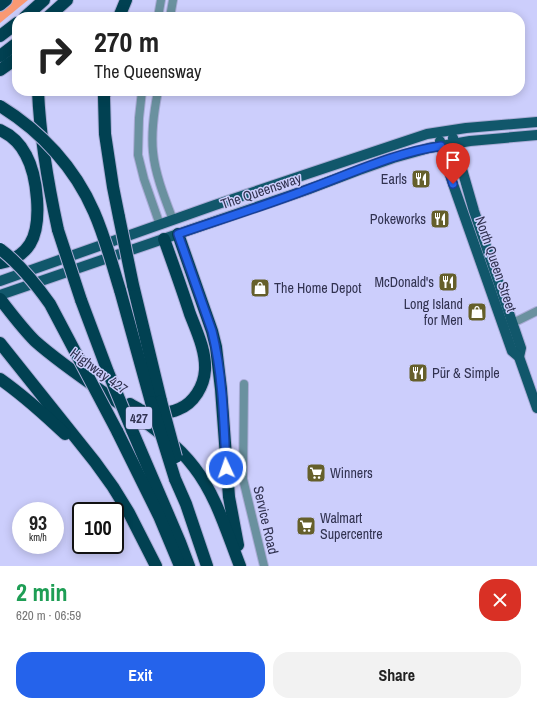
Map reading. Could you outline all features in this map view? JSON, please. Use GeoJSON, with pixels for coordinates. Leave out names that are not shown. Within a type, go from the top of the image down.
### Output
{"type":"FeatureCollection","features":[{"type":"Feature","properties":{"kind":"highway"},"geometry":{"type":"LineString","coordinates":[[0,5],[6,0]]}},
{"type":"Feature","properties":{"kind":"highway"},"geometry":{"type":"LineString","coordinates":[[31,12],[44,0]]}},
{"type":"Feature","properties":{"kind":"highway"},"geometry":{"type":"LineString","coordinates":[[45,12],[49,0]]}},
{"type":"Feature","properties":{"kind":"highway"},"geometry":{"type":"LineString","coordinates":[[54,12],[67,0]]}},
{"type":"Feature","properties":{"kind":"highway"},"geometry":{"type":"LineString","coordinates":[[121,12],[125,2]]}},
{"type":"Feature","properties":{"kind":"highway"},"geometry":{"type":"LineString","coordinates":[[0,36],[12,27]]}},
{"type":"Feature","properties":{"kind":"highway"},"geometry":{"type":"LineString","coordinates":[[0,56],[12,47]]}},
{"type":"Feature","properties":{"kind":"highway"},"geometry":{"type":"LineString","coordinates":[[0,70],[12,62]]}},
{"type":"Feature","properties":{"kind":"highway"},"geometry":{"type":"LineString","coordinates":[[38,96],[43,155],[58,230],[81,300],[108,372],[189,566]]}},
{"type":"Feature","properties":{"kind":"highway"},"geometry":{"type":"LineString","coordinates":[[104,96],[105,134],[113,187],[156,401]]}},
{"type":"Feature","properties":{"kind":"highway"},"geometry":{"type":"LineString","coordinates":[[0,106],[20,119],[41,136],[64,162],[86,195],[97,219],[110,255],[156,401],[186,504],[207,566]]}},
{"type":"Feature","properties":{"kind":"highway"},"geometry":{"type":"LineString","coordinates":[[0,130],[12,136],[26,154],[33,175],[38,211],[35,234],[30,245],[26,250],[14,258],[0,263]]}},
{"type":"Feature","properties":{"kind":"highway"},"geometry":{"type":"LineString","coordinates":[[178,234],[212,331],[216,347],[221,390],[228,497],[241,566]]}},
{"type":"Feature","properties":{"kind":"highway"},"geometry":{"type":"LineString","coordinates":[[72,370],[141,410],[150,412],[174,412],[182,408],[198,393],[205,373],[203,354],[200,341],[164,239]]}},
{"type":"Feature","properties":{"kind":"highway"},"geometry":{"type":"LineString","coordinates":[[0,249],[22,269],[42,292],[50,304],[118,431],[159,516],[180,566]]}},
{"type":"Feature","properties":{"kind":"highway","name":"Highway 427"},"geometry":{"type":"LineString","coordinates":[[3,296],[23,328],[35,341],[72,370],[154,429],[194,467],[209,490],[241,566]]}},
{"type":"Feature","properties":{"kind":"highway"},"geometry":{"type":"LineString","coordinates":[[0,343],[95,462],[113,487],[129,513],[156,566]]}},
{"type":"Feature","properties":{"kind":"highway"},"geometry":{"type":"LineString","coordinates":[[0,354],[56,413]]}},
{"type":"Feature","properties":{"kind":"highway"},"geometry":{"type":"LineString","coordinates":[[0,379],[34,404],[95,462]]}},
{"type":"Feature","properties":{"kind":"main road","name":"The Queensway"},"geometry":{"type":"LineString","coordinates":[[0,281],[173,220],[427,134],[451,130],[537,122]]}},
{"type":"Feature","properties":{"kind":"main road","name":"North Queen Street"},"geometry":{"type":"LineString","coordinates":[[451,130],[508,324],[512,351],[519,357],[537,408]]}},
{"type":"Feature","properties":{"kind":"main road","name":"North Queen Street"},"geometry":{"type":"LineString","coordinates":[[438,132],[454,189],[508,324]]}},
{"type":"Feature","properties":{"kind":"main road","name":"The Queensway"},"geometry":{"type":"LineString","coordinates":[[3,296],[309,189],[393,158],[429,148],[455,143],[537,135]]}},
{"type":"Feature","properties":{"kind":"main road"},"geometry":{"type":"LineString","coordinates":[[173,220],[178,234]]}},
{"type":"Feature","properties":{"kind":"main road"},"geometry":{"type":"LineString","coordinates":[[160,225],[164,239]]}},
{"type":"Feature","properties":{"kind":"street"},"geometry":{"type":"LineString","coordinates":[[159,12],[161,0]]}},
{"type":"Feature","properties":{"kind":"street"},"geometry":{"type":"LineString","coordinates":[[171,12],[173,0]]}},
{"type":"Feature","properties":{"kind":"street"},"geometry":{"type":"LineString","coordinates":[[141,96],[138,155],[144,179],[160,225]]}},
{"type":"Feature","properties":{"kind":"street"},"geometry":{"type":"LineString","coordinates":[[157,96],[152,135],[153,153],[156,172],[173,220]]}},
{"type":"Feature","properties":{"kind":"street"},"geometry":{"type":"LineString","coordinates":[[508,324],[537,311]]}},
{"type":"Feature","properties":{"kind":"street","name":"Service Road"},"geometry":{"type":"LineString","coordinates":[[244,384],[243,479],[264,566]]}},
{"type":"Feature","properties":{"kind":"shaded area"},"geometry":{"type":"Polygon","coordinates":[[[11,0],[28,0],[0,23],[0,9],[11,0]]]}},
{"type":"Feature","properties":{"kind":"place","name":"Earls"},"geometry":{"type":"Point","coordinates":[421,179]}},
{"type":"Feature","properties":{"kind":"place","name":"Pokeworks"},"geometry":{"type":"Point","coordinates":[440,219]}},
{"type":"Feature","properties":{"kind":"place","name":"McDonald's"},"geometry":{"type":"Point","coordinates":[448,282]}},
{"type":"Feature","properties":{"kind":"place","name":"The Home Depot"},"geometry":{"type":"Point","coordinates":[260,288]}},
{"type":"Feature","properties":{"kind":"place","name":"Long Island for Men"},"geometry":{"type":"Point","coordinates":[477,312]}},
{"type":"Feature","properties":{"kind":"place","name":"Pür & Simple"},"geometry":{"type":"Point","coordinates":[418,373]}},
{"type":"Feature","properties":{"kind":"place","name":"Winners"},"geometry":{"type":"Point","coordinates":[316,473]}},
{"type":"Feature","properties":{"kind":"place","name":"Walmart Supercentre"},"geometry":{"type":"Point","coordinates":[306,526]}},
{"type":"Feature","properties":{"kind":"route"},"geometry":{"type":"LineString","coordinates":[[226,468],[221,390],[216,347],[212,331],[178,234],[309,189],[393,158],[429,148],[441,146],[453,184]]}}]}
